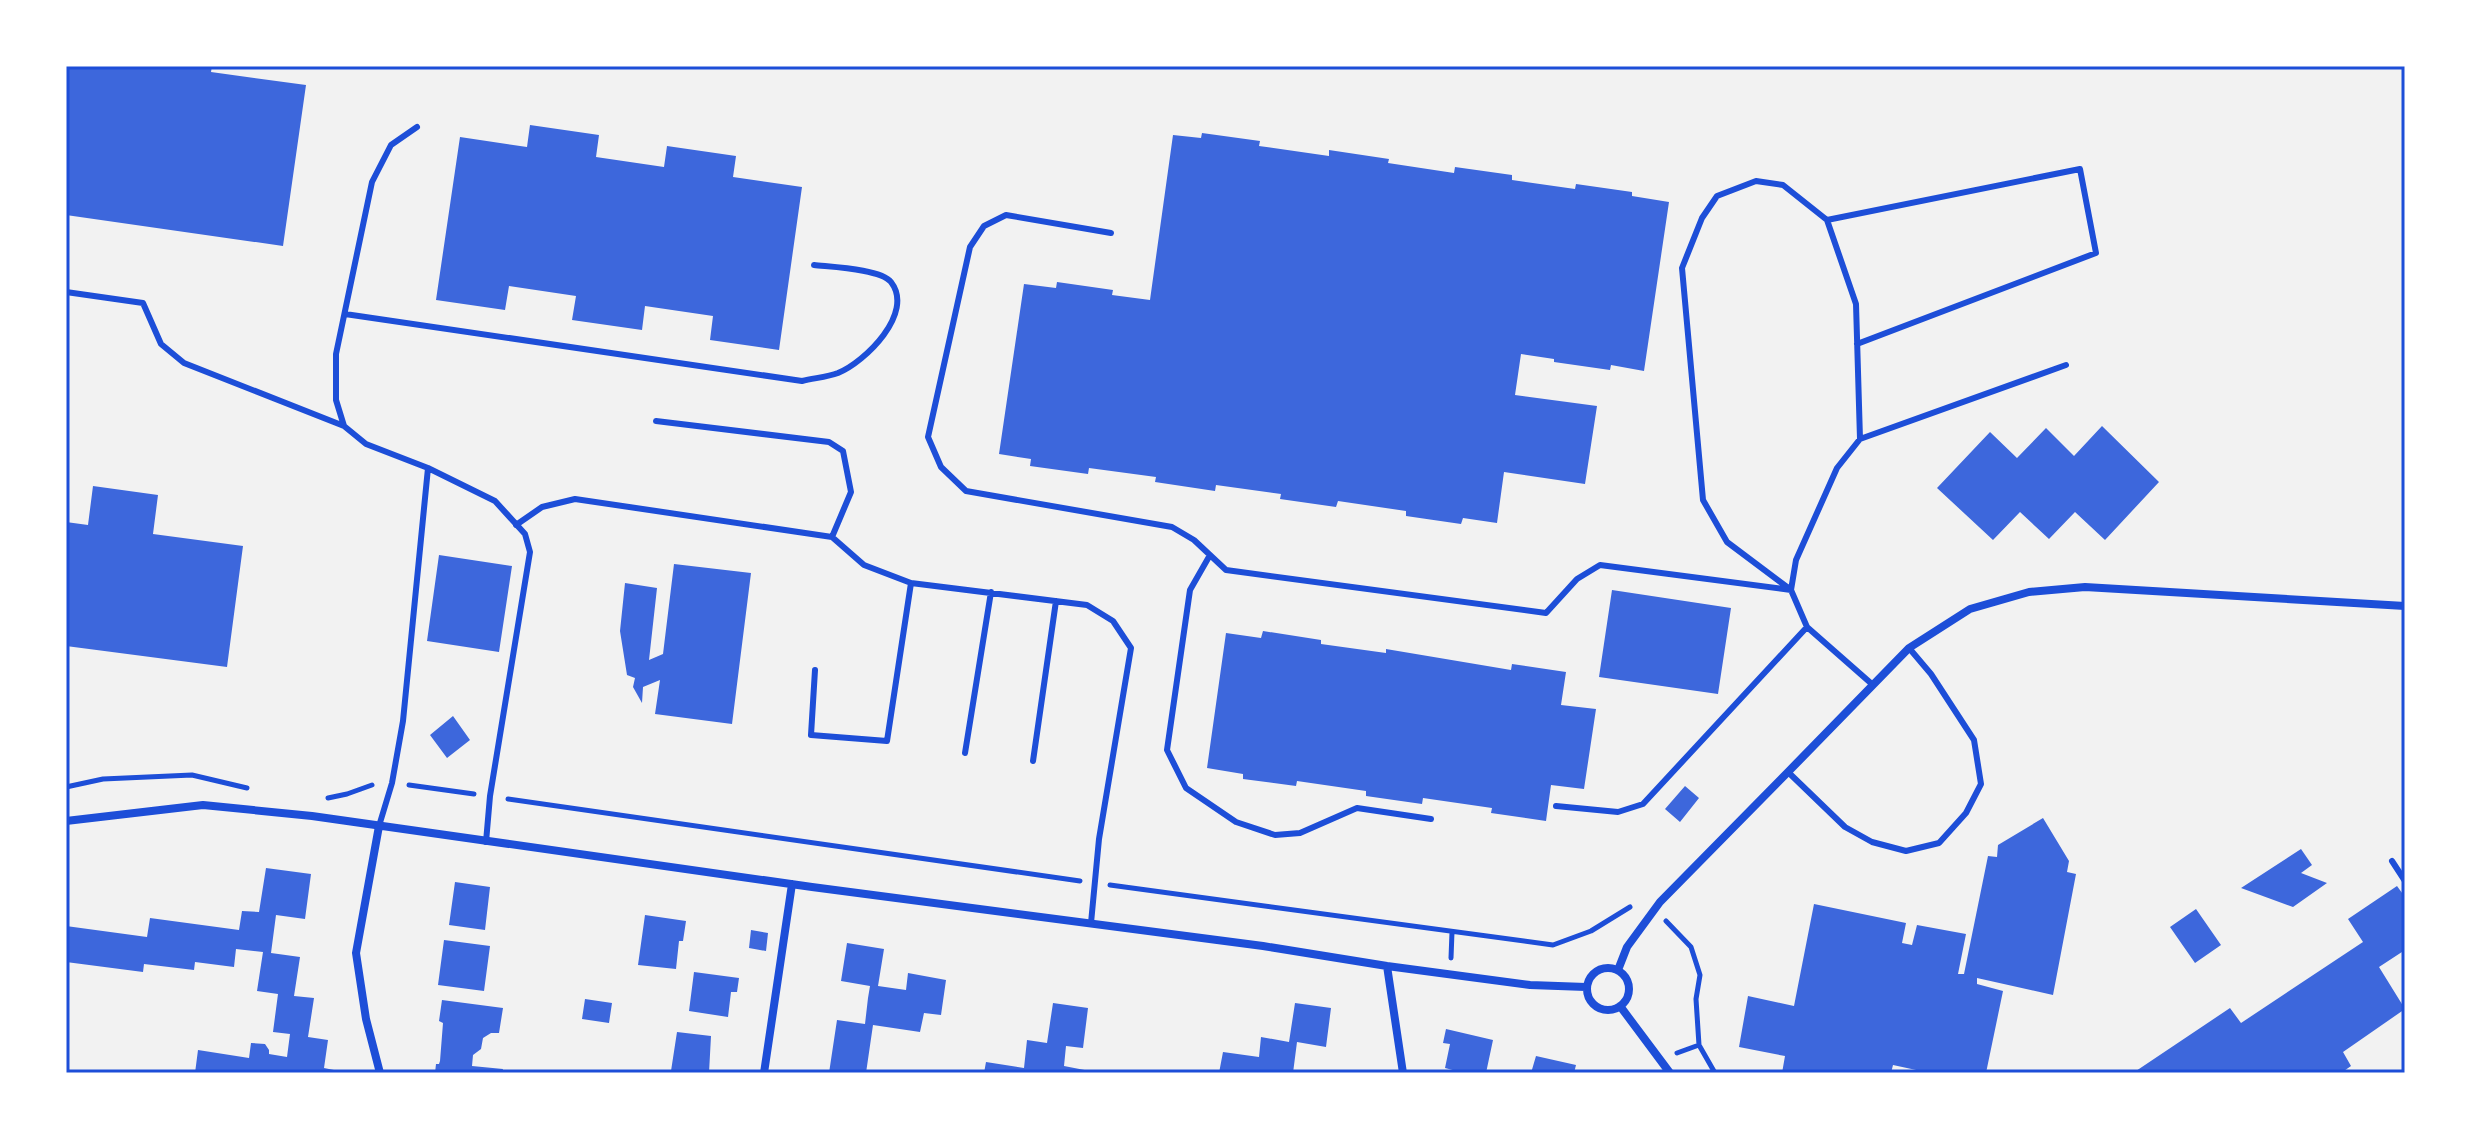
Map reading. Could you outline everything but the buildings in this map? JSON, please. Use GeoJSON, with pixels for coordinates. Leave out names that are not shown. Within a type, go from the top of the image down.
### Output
{"type":"FeatureCollection","features":[{"type":"Feature","properties":{"kind":"street"},"geometry":{"type":"LineString","coordinates":[[1618,970],[1621,957],[1655,909],[1788,772],[1909,648],[1970,609],[2029,592],[2085,587],[2405,606]]}},
{"type":"Feature","properties":{"kind":"street"},"geometry":{"type":"LineString","coordinates":[[66,821],[203,805],[312,816],[1263,946],[1387,966],[1530,985],[1586,987]]}},
{"type":"Feature","properties":{"kind":"street"},"geometry":{"type":"LineString","coordinates":[[379,826],[356,953],[366,1019],[380,1073]]}},
{"type":"Feature","properties":{"kind":"street"},"geometry":{"type":"LineString","coordinates":[[764,1073],[792,884]]}},
{"type":"Feature","properties":{"kind":"street"},"geometry":{"type":"LineString","coordinates":[[1387,966],[1403,1073]]}},
{"type":"Feature","properties":{"kind":"street"},"geometry":{"type":"LineString","coordinates":[[1607,967],[1618,970],[1626,977],[1629,987],[1627,998],[1620,1006],[1609,1010],[1597,1007],[1589,999],[1586,987],[1590,977],[1597,970],[1607,967]]}},
{"type":"Feature","properties":{"kind":"street"},"geometry":{"type":"LineString","coordinates":[[1620,1006],[1670,1073]]}},
{"type":"Feature","properties":{"kind":"lane"},"geometry":{"type":"LineString","coordinates":[[344,426],[336,400],[336,354],[372,182],[391,145],[417,127]]}},
{"type":"Feature","properties":{"kind":"lane"},"geometry":{"type":"LineString","coordinates":[[1827,220],[2080,169],[2096,253],[1857,344]]}},
{"type":"Feature","properties":{"kind":"lane"},"geometry":{"type":"LineString","coordinates":[[1860,439],[1856,304],[1827,220],[1783,185],[1756,181],[1717,196],[1702,218],[1682,268],[1703,500],[1727,542],[1791,590],[1807,627],[1873,685]]}},
{"type":"Feature","properties":{"kind":"lane"},"geometry":{"type":"LineString","coordinates":[[1111,233],[1006,215],[984,226],[970,247],[928,437],[941,467],[966,491],[1172,527],[1194,540],[1226,570],[1546,613],[1577,579],[1600,565],[1791,590]]}},
{"type":"Feature","properties":{"kind":"lane"},"geometry":{"type":"LineString","coordinates":[[345,314],[802,381],[839,373],[871,351],[890,328],[898,301],[891,282],[879,274],[814,265]]}},
{"type":"Feature","properties":{"kind":"lane"},"geometry":{"type":"LineString","coordinates":[[66,292],[143,303],[161,344],[184,363],[344,426],[366,444],[428,468],[495,501],[525,534],[530,552],[490,796],[486,842]]}},
{"type":"Feature","properties":{"kind":"lane"},"geometry":{"type":"LineString","coordinates":[[1791,590],[1796,560],[1837,468],[1860,439],[2066,365]]}},
{"type":"Feature","properties":{"kind":"lane"},"geometry":{"type":"LineString","coordinates":[[656,421],[829,442],[843,451],[851,492],[832,537]]}},
{"type":"Feature","properties":{"kind":"lane"},"geometry":{"type":"LineString","coordinates":[[379,826],[392,783],[403,721],[428,468]]}},
{"type":"Feature","properties":{"kind":"lane"},"geometry":{"type":"LineString","coordinates":[[516,525],[542,507],[575,499],[832,537],[864,565],[911,583],[1087,605],[1113,621],[1131,648],[1099,839],[1091,923]]}},
{"type":"Feature","properties":{"kind":"lane"},"geometry":{"type":"LineString","coordinates":[[1210,555],[1190,590],[1167,750],[1186,788],[1236,822],[1275,835],[1300,833],[1357,808],[1431,819]]}},
{"type":"Feature","properties":{"kind":"lane"},"geometry":{"type":"LineString","coordinates":[[815,670],[811,735],[887,741],[911,583]]}},
{"type":"Feature","properties":{"kind":"lane"},"geometry":{"type":"LineString","coordinates":[[965,753],[991,592]]}},
{"type":"Feature","properties":{"kind":"lane"},"geometry":{"type":"LineString","coordinates":[[1033,761],[1056,601]]}},
{"type":"Feature","properties":{"kind":"lane"},"geometry":{"type":"LineString","coordinates":[[1556,806],[1618,812],[1643,804],[1807,627]]}},
{"type":"Feature","properties":{"kind":"lane"},"geometry":{"type":"LineString","coordinates":[[1788,772],[1845,827],[1872,842],[1906,851],[1939,843],[1966,813],[1981,784],[1979,769],[1974,740],[1931,674],[1909,648]]}},
{"type":"Feature","properties":{"kind":"lane"},"geometry":{"type":"LineString","coordinates":[[2392,861],[2405,881]]}},
{"type":"Feature","properties":{"kind":"path"},"geometry":{"type":"LineString","coordinates":[[66,787],[103,779],[192,775],[259,790]]}},
{"type":"Feature","properties":{"kind":"path"},"geometry":{"type":"LineString","coordinates":[[324,798],[347,794],[380,782],[392,783],[1553,945],[1591,931],[1632,905],[1655,909],[1691,947],[1700,975],[1696,999],[1699,1045],[1715,1073]]}}]}
